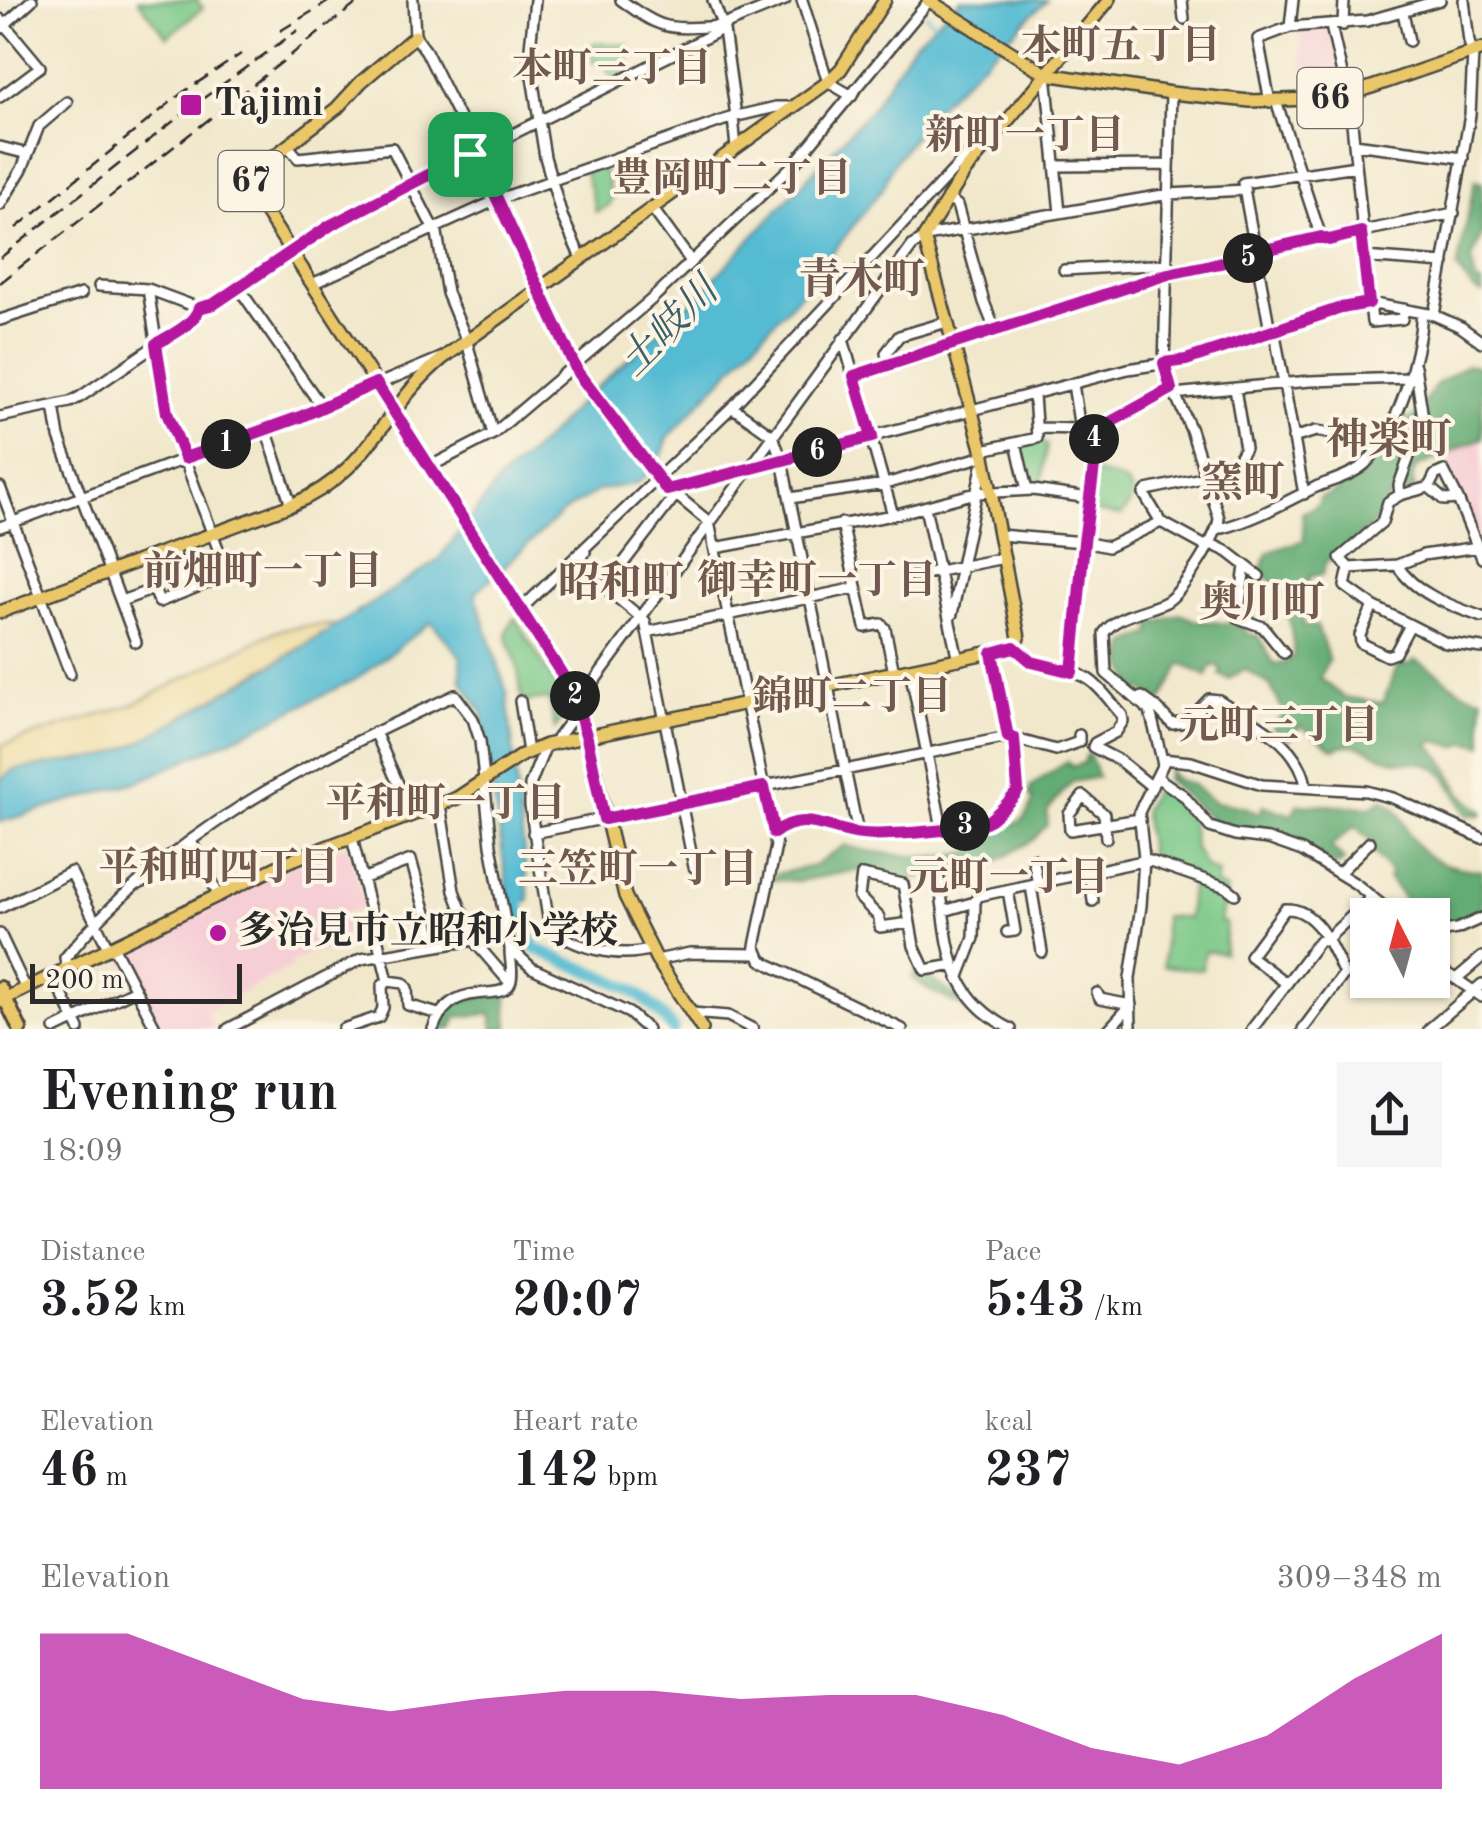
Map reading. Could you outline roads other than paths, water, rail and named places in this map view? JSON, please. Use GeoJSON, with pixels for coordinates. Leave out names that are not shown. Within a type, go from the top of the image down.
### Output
{"type":"FeatureCollection","features":[{"type":"Feature","properties":{"kind":"highway"},"geometry":{"type":"LineString","coordinates":[[2,996],[20,1029]]}},
{"type":"Feature","properties":{"kind":"main road"},"geometry":{"type":"LineString","coordinates":[[0,612],[308,498],[350,468],[443,358],[466,339],[828,82],[841,69],[885,0]]}},
{"type":"Feature","properties":{"kind":"main road"},"geometry":{"type":"LineString","coordinates":[[929,0],[1042,71]]}},
{"type":"Feature","properties":{"kind":"main road"},"geometry":{"type":"LineString","coordinates":[[2,996],[112,949],[289,861],[457,798],[525,753],[549,744],[1014,647],[1019,638],[993,492],[924,238],[947,198],[1042,71],[1109,0]]}},
{"type":"Feature","properties":{"kind":"main road","name":"67"},"geometry":{"type":"LineString","coordinates":[[395,412],[250,188],[257,169],[337,108],[360,82],[415,36]]}},
{"type":"Feature","properties":{"kind":"main road","name":"66"},"geometry":{"type":"LineString","coordinates":[[1042,71],[1171,93],[1273,102],[1349,96],[1479,53]]}},
{"type":"Feature","properties":{"kind":"main road"},"geometry":{"type":"LineString","coordinates":[[587,738],[626,896],[654,955],[702,1029]]}},
{"type":"Feature","properties":{"kind":"street"},"geometry":{"type":"LineString","coordinates":[[0,97],[40,67],[2,25],[32,0]]}},
{"type":"Feature","properties":{"kind":"street"},"geometry":{"type":"LineString","coordinates":[[413,0],[415,36],[499,199],[577,370],[655,476],[709,522],[776,846],[761,908],[757,954],[770,966],[902,1029]]}},
{"type":"Feature","properties":{"kind":"street"},"geometry":{"type":"LineString","coordinates":[[535,0],[529,58],[539,120],[561,212],[581,258]]}},
{"type":"Feature","properties":{"kind":"street"},"geometry":{"type":"LineString","coordinates":[[621,0],[655,24],[671,28],[721,26],[784,0]]}},
{"type":"Feature","properties":{"kind":"street"},"geometry":{"type":"LineString","coordinates":[[641,16],[644,0]]}},
{"type":"Feature","properties":{"kind":"street"},"geometry":{"type":"LineString","coordinates":[[713,0],[721,26],[736,148]]}},
{"type":"Feature","properties":{"kind":"street"},"geometry":{"type":"LineString","coordinates":[[802,0],[828,82],[852,96]]}},
{"type":"Feature","properties":{"kind":"street"},"geometry":{"type":"LineString","coordinates":[[432,470],[492,434],[577,370],[795,163],[929,0]]}},
{"type":"Feature","properties":{"kind":"street"},"geometry":{"type":"LineString","coordinates":[[1182,0],[1184,19]]}},
{"type":"Feature","properties":{"kind":"street"},"geometry":{"type":"LineString","coordinates":[[1290,28],[1293,0]]}},
{"type":"Feature","properties":{"kind":"street"},"geometry":{"type":"LineString","coordinates":[[1344,0],[1337,25],[1349,96],[1372,322],[1402,319],[1404,309]]}},
{"type":"Feature","properties":{"kind":"street"},"geometry":{"type":"LineString","coordinates":[[1321,237],[1302,174],[1273,102],[1258,39],[1290,28],[1337,25],[1440,0]]}},
{"type":"Feature","properties":{"kind":"street"},"geometry":{"type":"LineString","coordinates":[[1434,315],[1479,53],[1469,42],[1464,0]]}},
{"type":"Feature","properties":{"kind":"street"},"geometry":{"type":"LineString","coordinates":[[1403,12],[1408,41]]}},
{"type":"Feature","properties":{"kind":"street"},"geometry":{"type":"LineString","coordinates":[[99,286],[148,289],[199,308],[214,304],[331,225],[715,33],[721,26]]}},
{"type":"Feature","properties":{"kind":"street"},"geometry":{"type":"LineString","coordinates":[[1042,71],[1060,213]]}},
{"type":"Feature","properties":{"kind":"street"},"geometry":{"type":"LineString","coordinates":[[1171,93],[1164,363],[1172,391],[1191,430],[1221,527],[1227,533],[1228,552]]}},
{"type":"Feature","properties":{"kind":"street"},"geometry":{"type":"LineString","coordinates":[[0,205],[40,126],[67,102]]}},
{"type":"Feature","properties":{"kind":"street"},"geometry":{"type":"LineString","coordinates":[[312,284],[499,199],[734,116],[794,107]]}},
{"type":"Feature","properties":{"kind":"street"},"geometry":{"type":"LineString","coordinates":[[519,606],[732,407],[989,132],[1004,124]]}},
{"type":"Feature","properties":{"kind":"street"},"geometry":{"type":"LineString","coordinates":[[1354,144],[1464,158]]}},
{"type":"Feature","properties":{"kind":"street"},"geometry":{"type":"LineString","coordinates":[[288,146],[298,158],[392,148],[435,228],[447,293],[466,339],[492,434]]}},
{"type":"Feature","properties":{"kind":"street"},"geometry":{"type":"LineString","coordinates":[[0,147],[28,154]]}},
{"type":"Feature","properties":{"kind":"street"},"geometry":{"type":"LineString","coordinates":[[1057,166],[1168,165]]}},
{"type":"Feature","properties":{"kind":"street"},"geometry":{"type":"LineString","coordinates":[[757,954],[654,955],[600,950],[552,930],[534,833],[530,785],[549,744],[580,708],[590,687],[909,249],[924,238],[966,229],[1356,166]]}},
{"type":"Feature","properties":{"kind":"street"},"geometry":{"type":"LineString","coordinates":[[1244,187],[1304,494]]}},
{"type":"Feature","properties":{"kind":"street"},"geometry":{"type":"LineString","coordinates":[[947,198],[958,205],[995,330]]}},
{"type":"Feature","properties":{"kind":"street"},"geometry":{"type":"LineString","coordinates":[[652,208],[690,260]]}},
{"type":"Feature","properties":{"kind":"street"},"geometry":{"type":"LineString","coordinates":[[1064,270],[1168,269],[1454,213]]}},
{"type":"Feature","properties":{"kind":"street"},"geometry":{"type":"LineString","coordinates":[[1364,258],[1444,263]]}},
{"type":"Feature","properties":{"kind":"street"},"geometry":{"type":"LineString","coordinates":[[854,376],[1168,269]]}},
{"type":"Feature","properties":{"kind":"street"},"geometry":{"type":"LineString","coordinates":[[238,287],[322,408]]}},
{"type":"Feature","properties":{"kind":"street"},"geometry":{"type":"LineString","coordinates":[[121,601],[154,589],[159,602],[228,575],[167,413],[148,289]]}},
{"type":"Feature","properties":{"kind":"street"},"geometry":{"type":"LineString","coordinates":[[0,320],[80,294]]}},
{"type":"Feature","properties":{"kind":"street"},"geometry":{"type":"LineString","coordinates":[[606,587],[671,493],[748,470],[1034,394],[1186,360],[1272,330],[1369,303],[1434,315],[1482,342]]}},
{"type":"Feature","properties":{"kind":"street"},"geometry":{"type":"LineString","coordinates":[[0,417],[80,397],[190,322],[199,308]]}},
{"type":"Feature","properties":{"kind":"street"},"geometry":{"type":"LineString","coordinates":[[1131,1029],[1130,978],[1142,906],[1141,805],[1162,770],[1162,758],[1150,711],[1106,673],[1104,633],[1111,624],[1172,598],[1221,527],[1254,519],[1363,466],[1392,419],[1408,378],[1422,312]]}},
{"type":"Feature","properties":{"kind":"street"},"geometry":{"type":"LineString","coordinates":[[890,365],[886,353],[898,336],[946,322]]}},
{"type":"Feature","properties":{"kind":"street"},"geometry":{"type":"LineString","coordinates":[[844,339],[893,515]]}},
{"type":"Feature","properties":{"kind":"street"},"geometry":{"type":"LineString","coordinates":[[0,527],[322,408],[443,358]]}},
{"type":"Feature","properties":{"kind":"street"},"geometry":{"type":"LineString","coordinates":[[1400,495],[1399,486],[1422,418],[1414,359]]}},
{"type":"Feature","properties":{"kind":"street"},"geometry":{"type":"LineString","coordinates":[[1038,428],[1085,431],[1172,391],[1408,378]]}},
{"type":"Feature","properties":{"kind":"street"},"geometry":{"type":"LineString","coordinates":[[1072,672],[1095,459],[1094,439],[1085,431],[1074,384]]}},
{"type":"Feature","properties":{"kind":"street"},"geometry":{"type":"LineString","coordinates":[[1235,389],[1245,448],[1226,478],[1147,490],[1144,494],[1161,522],[1228,552],[1259,576]]}},
{"type":"Feature","properties":{"kind":"street"},"geometry":{"type":"LineString","coordinates":[[790,498],[885,484],[983,458],[1037,438],[1034,394]]}},
{"type":"Feature","properties":{"kind":"street"},"geometry":{"type":"LineString","coordinates":[[54,406],[59,437],[136,642]]}},
{"type":"Feature","properties":{"kind":"street"},"geometry":{"type":"LineString","coordinates":[[732,407],[773,436],[782,461],[858,833]]}},
{"type":"Feature","properties":{"kind":"street"},"geometry":{"type":"LineString","coordinates":[[395,412],[564,676],[580,708],[587,738]]}},
{"type":"Feature","properties":{"kind":"street"},"geometry":{"type":"LineString","coordinates":[[266,429],[291,504]]}},
{"type":"Feature","properties":{"kind":"street"},"geometry":{"type":"LineString","coordinates":[[1293,438],[1316,430],[1358,438],[1375,450]]}},
{"type":"Feature","properties":{"kind":"street"},"geometry":{"type":"LineString","coordinates":[[1016,443],[1027,490]]}},
{"type":"Feature","properties":{"kind":"street"},"geometry":{"type":"LineString","coordinates":[[952,614],[983,458]]}},
{"type":"Feature","properties":{"kind":"street"},"geometry":{"type":"LineString","coordinates":[[1482,558],[1444,471],[1435,475],[1429,487],[1388,502],[1382,522],[1340,558],[1348,568],[1345,586],[1373,606],[1446,643],[1482,648],[1482,637]]}},
{"type":"Feature","properties":{"kind":"street"},"geometry":{"type":"LineString","coordinates":[[0,487],[70,674]]}},
{"type":"Feature","properties":{"kind":"street"},"geometry":{"type":"LineString","coordinates":[[1429,487],[1444,500],[1458,499]]}},
{"type":"Feature","properties":{"kind":"street"},"geometry":{"type":"LineString","coordinates":[[715,548],[893,515],[976,493],[1027,490],[1089,498]]}},
{"type":"Feature","properties":{"kind":"street"},"geometry":{"type":"LineString","coordinates":[[925,507],[958,660]]}},
{"type":"Feature","properties":{"kind":"street"},"geometry":{"type":"LineString","coordinates":[[1000,535],[1114,546],[1161,522]]}},
{"type":"Feature","properties":{"kind":"street"},"geometry":{"type":"LineString","coordinates":[[842,523],[865,627],[882,624],[885,628],[894,673]]}},
{"type":"Feature","properties":{"kind":"street"},"geometry":{"type":"LineString","coordinates":[[589,544],[578,565],[642,616],[694,867]]}},
{"type":"Feature","properties":{"kind":"street"},"geometry":{"type":"LineString","coordinates":[[1348,568],[1398,565],[1423,555],[1478,547]]}},
{"type":"Feature","properties":{"kind":"street"},"geometry":{"type":"LineString","coordinates":[[172,548],[188,591]]}},
{"type":"Feature","properties":{"kind":"street"},"geometry":{"type":"LineString","coordinates":[[914,576],[1004,558]]}},
{"type":"Feature","properties":{"kind":"street"},"geometry":{"type":"LineString","coordinates":[[1398,565],[1414,585],[1482,617]]}},
{"type":"Feature","properties":{"kind":"street"},"geometry":{"type":"LineString","coordinates":[[1246,566],[1238,618],[1263,627],[1284,653]]}},
{"type":"Feature","properties":{"kind":"street"},"geometry":{"type":"LineString","coordinates":[[647,632],[856,588]]}},
{"type":"Feature","properties":{"kind":"street"},"geometry":{"type":"LineString","coordinates":[[1373,606],[1360,635],[1361,643],[1387,656],[1395,653],[1410,625]]}},
{"type":"Feature","properties":{"kind":"street"},"geometry":{"type":"LineString","coordinates":[[1014,647],[1032,662],[1090,679],[1122,714],[1121,726],[1092,748],[1129,768],[1152,787]]}},
{"type":"Feature","properties":{"kind":"street"},"geometry":{"type":"LineString","coordinates":[[774,833],[788,822],[801,821],[858,833],[987,822],[1018,790],[992,653]]}},
{"type":"Feature","properties":{"kind":"street"},"geometry":{"type":"LineString","coordinates":[[910,670],[942,828]]}},
{"type":"Feature","properties":{"kind":"street"},"geometry":{"type":"LineString","coordinates":[[1130,694],[1156,706],[1172,724],[1187,722],[1209,699],[1219,700],[1289,747],[1300,762],[1306,785]]}},
{"type":"Feature","properties":{"kind":"street"},"geometry":{"type":"LineString","coordinates":[[67,970],[65,958],[96,920],[131,885],[191,841],[327,754],[454,695],[466,709],[480,741],[487,778],[491,845],[510,948],[510,983],[499,993],[465,994],[450,1002],[438,1014],[433,1029]]}},
{"type":"Feature","properties":{"kind":"street"},"geometry":{"type":"LineString","coordinates":[[520,700],[525,753]]}},
{"type":"Feature","properties":{"kind":"street"},"geometry":{"type":"LineString","coordinates":[[374,732],[412,815]]}},
{"type":"Feature","properties":{"kind":"street"},"geometry":{"type":"LineString","coordinates":[[534,833],[1011,738],[1060,750],[1079,742],[1079,735]]}},
{"type":"Feature","properties":{"kind":"street"},"geometry":{"type":"LineString","coordinates":[[1162,758],[1191,762],[1262,785],[1342,787],[1393,798],[1482,838]]}},
{"type":"Feature","properties":{"kind":"street"},"geometry":{"type":"LineString","coordinates":[[1158,778],[1182,795],[1210,827],[1281,843],[1340,872],[1374,898]]}},
{"type":"Feature","properties":{"kind":"street"},"geometry":{"type":"LineString","coordinates":[[1106,838],[1105,824],[1104,814],[1086,796],[1068,814],[1070,830],[1105,824],[1140,819]]}},
{"type":"Feature","properties":{"kind":"street"},"geometry":{"type":"LineString","coordinates":[[440,804],[454,891],[474,940],[510,983]]}},
{"type":"Feature","properties":{"kind":"street"},"geometry":{"type":"LineString","coordinates":[[352,838],[388,981]]}},
{"type":"Feature","properties":{"kind":"street"},"geometry":{"type":"LineString","coordinates":[[191,841],[219,896]]}},
{"type":"Feature","properties":{"kind":"street"},"geometry":{"type":"LineString","coordinates":[[1340,872],[1370,842]]}},
{"type":"Feature","properties":{"kind":"street"},"geometry":{"type":"LineString","coordinates":[[131,885],[199,856]]}},
{"type":"Feature","properties":{"kind":"street"},"geometry":{"type":"LineString","coordinates":[[1033,858],[1042,952]]}},
{"type":"Feature","properties":{"kind":"street"},"geometry":{"type":"LineString","coordinates":[[362,879],[412,860],[436,945]]}},
{"type":"Feature","properties":{"kind":"street"},"geometry":{"type":"LineString","coordinates":[[958,978],[974,938],[978,896],[1144,861],[1198,877],[1235,894]]}},
{"type":"Feature","properties":{"kind":"street"},"geometry":{"type":"LineString","coordinates":[[0,908],[72,872],[156,1029]]}},
{"type":"Feature","properties":{"kind":"street"},"geometry":{"type":"LineString","coordinates":[[1090,874],[1093,901]]}},
{"type":"Feature","properties":{"kind":"street"},"geometry":{"type":"LineString","coordinates":[[910,922],[880,927],[879,917],[858,897],[859,878],[862,875],[903,884],[910,922],[914,946],[925,970],[954,965]]}},
{"type":"Feature","properties":{"kind":"street"},"geometry":{"type":"LineString","coordinates":[[939,879],[954,965],[964,993],[990,1017],[1011,1029]]}},
{"type":"Feature","properties":{"kind":"street"},"geometry":{"type":"LineString","coordinates":[[1007,932],[1015,931],[1008,890]]}},
{"type":"Feature","properties":{"kind":"street"},"geometry":{"type":"LineString","coordinates":[[1255,1028],[1319,941],[1372,896]]}},
{"type":"Feature","properties":{"kind":"street"},"geometry":{"type":"LineString","coordinates":[[944,911],[975,902]]}},
{"type":"Feature","properties":{"kind":"street"},"geometry":{"type":"LineString","coordinates":[[1286,982],[1250,956],[1285,908],[1292,908],[1312,919],[1327,938],[1344,974],[1303,1029]]}},
{"type":"Feature","properties":{"kind":"street"},"geometry":{"type":"LineString","coordinates":[[1450,929],[1474,924],[1482,918]]}},
{"type":"Feature","properties":{"kind":"street"},"geometry":{"type":"LineString","coordinates":[[0,934],[26,989]]}},
{"type":"Feature","properties":{"kind":"street"},"geometry":{"type":"LineString","coordinates":[[228,1029],[362,959],[474,940]]}},
{"type":"Feature","properties":{"kind":"street"},"geometry":{"type":"LineString","coordinates":[[510,948],[532,968],[629,1013],[647,1029]]}},
{"type":"Feature","properties":{"kind":"street"},"geometry":{"type":"LineString","coordinates":[[1456,979],[1482,956]]}},
{"type":"Feature","properties":{"kind":"street"},"geometry":{"type":"LineString","coordinates":[[53,976],[77,1024]]}},
{"type":"Feature","properties":{"kind":"street"},"geometry":{"type":"LineString","coordinates":[[1429,1029],[1480,990],[1450,976]]}},
{"type":"Feature","properties":{"kind":"street"},"geometry":{"type":"LineString","coordinates":[[388,981],[407,988],[408,1005],[438,1014]]}},
{"type":"Feature","properties":{"kind":"street"},"geometry":{"type":"LineString","coordinates":[[343,1029],[379,1017],[383,1008],[382,986],[388,981]]}},
{"type":"Feature","properties":{"kind":"street"},"geometry":{"type":"LineString","coordinates":[[55,1029],[77,1024],[135,990]]}},
{"type":"Feature","properties":{"kind":"street"},"geometry":{"type":"LineString","coordinates":[[1096,992],[1100,998],[1131,1005]]}},
{"type":"Feature","properties":{"kind":"street"},"geometry":{"type":"LineString","coordinates":[[1109,1029],[1131,1005]]}},
{"type":"Feature","properties":{"kind":"street"},"geometry":{"type":"LineString","coordinates":[[692,1013],[728,1016],[753,1029]]}},
{"type":"Feature","properties":{"kind":"water","name":"土岐川"},"geometry":{"type":"Polygon","coordinates":[[[960,0],[1047,0],[932,111],[892,166],[884,186],[806,287],[668,438],[659,463],[638,483],[599,490],[562,513],[475,593],[507,693],[529,900],[510,906],[482,712],[461,680],[461,657],[431,622],[358,678],[249,731],[140,781],[0,822],[0,780],[13,770],[108,756],[140,742],[289,656],[437,561],[501,478],[696,298],[871,109],[913,44],[960,0]]]}},
{"type":"Feature","properties":{"kind":"waterway"},"geometry":{"type":"LineString","coordinates":[[925,14],[935,24]]}},
{"type":"Feature","properties":{"kind":"waterway"},"geometry":{"type":"LineString","coordinates":[[516,888],[524,926],[535,948],[626,987],[642,997],[673,1029]]}},
{"type":"Feature","properties":{"kind":"railway"},"geometry":{"type":"LineString","coordinates":[[280,31],[331,0]]}},
{"type":"Feature","properties":{"kind":"railway"},"geometry":{"type":"LineString","coordinates":[[0,283],[361,0]]}},
{"type":"Feature","properties":{"kind":"railway"},"geometry":{"type":"LineString","coordinates":[[0,258],[194,105],[298,30]]}},
{"type":"Feature","properties":{"kind":"railway"},"geometry":{"type":"LineString","coordinates":[[16,228],[182,93],[241,54]]}},
{"type":"Feature","properties":{"kind":"place","name":"Tajimi"},"geometry":{"type":"Point","coordinates":[191,105]}},
{"type":"Feature","properties":{"kind":"place","name":"多治見市立昭和小学校"},"geometry":{"type":"Point","coordinates":[218,933]}},
{"type":"Feature","properties":{"kind":"district","name":"本町五丁目"},"geometry":{"type":"Point","coordinates":[1121,48]}},
{"type":"Feature","properties":{"kind":"district","name":"本町三丁目"},"geometry":{"type":"Point","coordinates":[612,71]}},
{"type":"Feature","properties":{"kind":"district","name":"新町一丁目"},"geometry":{"type":"Point","coordinates":[1025,138]}},
{"type":"Feature","properties":{"kind":"district","name":"豊岡町二丁目"},"geometry":{"type":"Point","coordinates":[732,181]}},
{"type":"Feature","properties":{"kind":"district","name":"青木町"},"geometry":{"type":"Point","coordinates":[862,282]}},
{"type":"Feature","properties":{"kind":"district","name":"神楽町"},"geometry":{"type":"Point","coordinates":[1389,442]}},
{"type":"Feature","properties":{"kind":"district","name":"窯町"},"geometry":{"type":"Point","coordinates":[1243,485]}},
{"type":"Feature","properties":{"kind":"district","name":"前畑町一丁目"},"geometry":{"type":"Point","coordinates":[263,574]}},
{"type":"Feature","properties":{"kind":"district","name":"御幸町一丁目"},"geometry":{"type":"Point","coordinates":[817,583]}},
{"type":"Feature","properties":{"kind":"district","name":"昭和町"},"geometry":{"type":"Point","coordinates":[621,585]}},
{"type":"Feature","properties":{"kind":"district","name":"奥川町"},"geometry":{"type":"Point","coordinates":[1262,605]}},
{"type":"Feature","properties":{"kind":"district","name":"錦町二丁目"},"geometry":{"type":"Point","coordinates":[852,699]}},
{"type":"Feature","properties":{"kind":"district","name":"元町三丁目"},"geometry":{"type":"Point","coordinates":[1279,728]}},
{"type":"Feature","properties":{"kind":"district","name":"平和町一丁目"},"geometry":{"type":"Point","coordinates":[446,806]}},
{"type":"Feature","properties":{"kind":"district","name":"平和町四丁目"},"geometry":{"type":"Point","coordinates":[219,870]}},
{"type":"Feature","properties":{"kind":"district","name":"三笠町一丁目"},"geometry":{"type":"Point","coordinates":[638,872]}},
{"type":"Feature","properties":{"kind":"district","name":"元町一丁目"},"geometry":{"type":"Point","coordinates":[1009,880]}}]}
